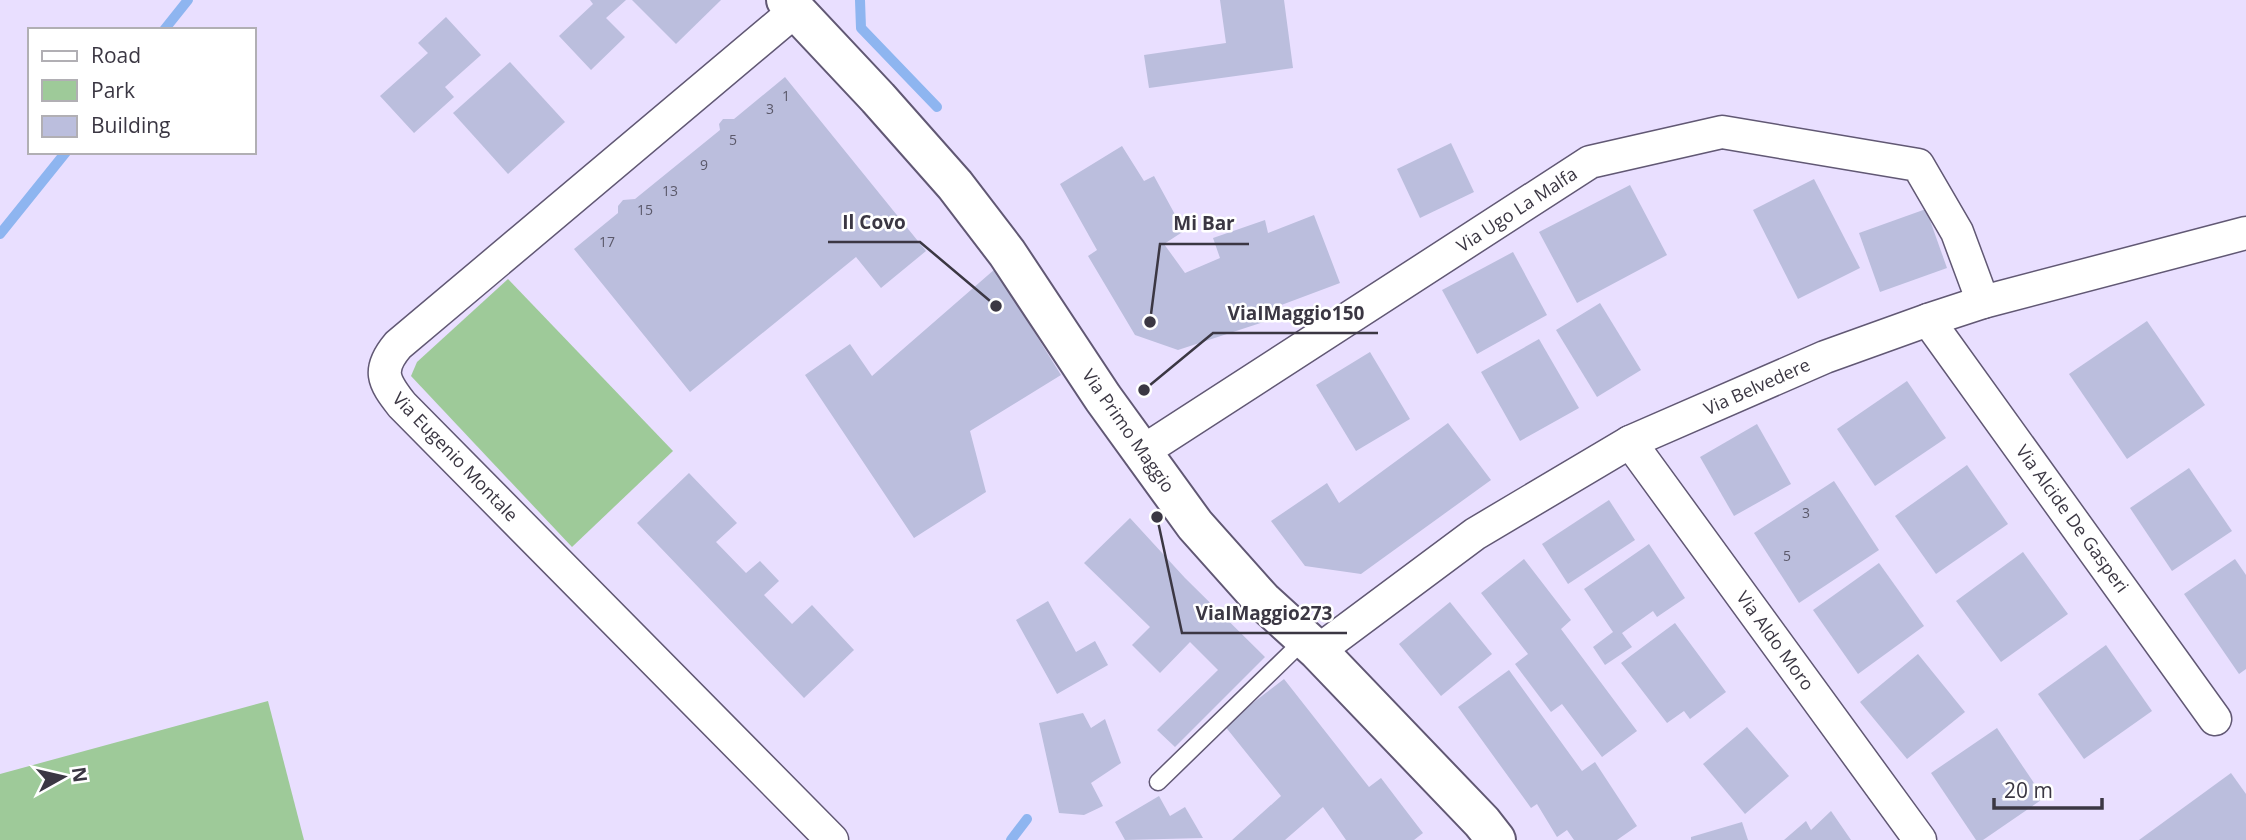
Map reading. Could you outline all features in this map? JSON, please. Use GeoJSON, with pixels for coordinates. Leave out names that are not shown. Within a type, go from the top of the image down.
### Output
{"type":"FeatureCollection","features":[{"type":"Feature","properties":{"kind":"main road","name":"Via Primo Maggio"},"geometry":{"type":"LineString","coordinates":[[791,5],[955,185],[1007,253],[1102,398],[1195,525],[1262,600],[1312,645],[1482,822],[1496,840]]}},
{"type":"Feature","properties":{"kind":"street","name":"Via Eugenio Montale"},"geometry":{"type":"LineString","coordinates":[[791,5],[398,345],[387,358],[384,373],[390,389],[402,405],[832,840]]}},
{"type":"Feature","properties":{"kind":"street","name":"Via Ugo La Malfa"},"geometry":{"type":"LineString","coordinates":[[1142,452],[1590,162],[1722,132],[1918,166],[1957,232],[1983,302]]}},
{"type":"Feature","properties":{"kind":"street","name":"Via Belvedere"},"geometry":{"type":"LineString","coordinates":[[1312,645],[1475,534],[1630,442],[1825,357],[1928,320],[1983,302],[2246,233]]}},
{"type":"Feature","properties":{"kind":"street","name":"Via Alcide De Gasperi"},"geometry":{"type":"LineString","coordinates":[[1928,320],[2215,719]]}},
{"type":"Feature","properties":{"kind":"street","name":"Via Aldo Moro"},"geometry":{"type":"LineString","coordinates":[[1630,442],[1920,840]]}},
{"type":"Feature","properties":{"kind":"lane"},"geometry":{"type":"LineString","coordinates":[[1158,782],[1312,645]]}},
{"type":"Feature","properties":{"kind":"green space"},"geometry":{"type":"Polygon","coordinates":[[[508,279],[673,451],[572,547],[411,376],[417,362],[508,279]]]}},
{"type":"Feature","properties":{"kind":"green space"},"geometry":{"type":"Polygon","coordinates":[[[268,701],[304,840],[0,840],[0,774],[268,701]]]}},
{"type":"Feature","properties":{"kind":"building"},"geometry":{"type":"Polygon","coordinates":[[[590,0],[626,0],[606,18],[625,37],[591,70],[559,36],[593,4],[590,0]]]}},
{"type":"Feature","properties":{"kind":"building"},"geometry":{"type":"Polygon","coordinates":[[[632,0],[721,0],[676,44],[632,0]]]}},
{"type":"Feature","properties":{"kind":"building"},"geometry":{"type":"Polygon","coordinates":[[[1220,0],[1284,0],[1293,68],[1149,88],[1144,55],[1226,43],[1220,0]]]}},
{"type":"Feature","properties":{"kind":"building"},"geometry":{"type":"Polygon","coordinates":[[[446,17],[481,55],[445,87],[454,97],[414,133],[380,96],[428,53],[418,43],[446,17]]]}},
{"type":"Feature","properties":{"kind":"building"},"geometry":{"type":"Polygon","coordinates":[[[510,62],[565,122],[508,174],[453,113],[510,62]]]}},
{"type":"Feature","properties":{"kind":"building"},"geometry":{"type":"Polygon","coordinates":[[[785,77],[926,251],[881,288],[856,257],[690,392],[574,249],[618,213],[618,206],[623,200],[635,199],[720,130],[719,124],[723,119],[734,119],[785,77]]]}},
{"type":"Feature","properties":{"kind":"building"},"geometry":{"type":"Polygon","coordinates":[[[1451,143],[1474,192],[1420,218],[1397,169],[1451,143]]]}},
{"type":"Feature","properties":{"kind":"building"},"geometry":{"type":"Polygon","coordinates":[[[1122,146],[1144,181],[1154,176],[1184,231],[1164,244],[1185,273],[1220,258],[1213,238],[1265,220],[1268,233],[1314,215],[1340,283],[1268,310],[1273,319],[1178,350],[1135,335],[1088,256],[1097,250],[1060,184],[1122,146]]]}},
{"type":"Feature","properties":{"kind":"building"},"geometry":{"type":"Polygon","coordinates":[[[1814,179],[1860,268],[1798,299],[1753,210],[1814,179]]]}},
{"type":"Feature","properties":{"kind":"building"},"geometry":{"type":"Polygon","coordinates":[[[1630,185],[1667,255],[1577,303],[1539,232],[1630,185]]]}},
{"type":"Feature","properties":{"kind":"building"},"geometry":{"type":"Polygon","coordinates":[[[1926,209],[1947,268],[1880,292],[1859,233],[1926,209]]]}},
{"type":"Feature","properties":{"kind":"building"},"geometry":{"type":"Polygon","coordinates":[[[1513,252],[1547,315],[1477,354],[1442,290],[1513,252]]]}},
{"type":"Feature","properties":{"kind":"building"},"geometry":{"type":"Polygon","coordinates":[[[995,269],[1061,375],[970,431],[986,492],[914,538],[805,375],[850,344],[872,376],[995,269]]]}},
{"type":"Feature","properties":{"kind":"building"},"geometry":{"type":"Polygon","coordinates":[[[1600,303],[1641,370],[1597,397],[1556,330],[1600,303]]]}},
{"type":"Feature","properties":{"kind":"building"},"geometry":{"type":"Polygon","coordinates":[[[2147,321],[2205,405],[2127,459],[2069,374],[2147,321]]]}},
{"type":"Feature","properties":{"kind":"building"},"geometry":{"type":"Polygon","coordinates":[[[1539,339],[1579,408],[1520,441],[1481,372],[1539,339]]]}},
{"type":"Feature","properties":{"kind":"building"},"geometry":{"type":"Polygon","coordinates":[[[1370,352],[1410,419],[1356,451],[1316,385],[1370,352]]]}},
{"type":"Feature","properties":{"kind":"building"},"geometry":{"type":"Polygon","coordinates":[[[1907,381],[1946,438],[1875,486],[1837,429],[1907,381]]]}},
{"type":"Feature","properties":{"kind":"building"},"geometry":{"type":"Polygon","coordinates":[[[1448,423],[1491,480],[1361,574],[1305,566],[1271,521],[1327,483],[1339,503],[1448,423]]]}},
{"type":"Feature","properties":{"kind":"building"},"geometry":{"type":"Polygon","coordinates":[[[1757,424],[1791,484],[1734,516],[1700,457],[1757,424]]]}},
{"type":"Feature","properties":{"kind":"building"},"geometry":{"type":"Polygon","coordinates":[[[1967,465],[2008,524],[1936,574],[1895,516],[1967,465]]]}},
{"type":"Feature","properties":{"kind":"building"},"geometry":{"type":"Polygon","coordinates":[[[2189,468],[2232,531],[2172,571],[2130,508],[2189,468]]]}},
{"type":"Feature","properties":{"kind":"building"},"geometry":{"type":"Polygon","coordinates":[[[689,473],[737,523],[716,542],[746,573],[760,561],[779,581],[764,595],[792,624],[812,605],[854,650],[804,698],[637,523],[689,473]]]}},
{"type":"Feature","properties":{"kind":"building"},"geometry":{"type":"Polygon","coordinates":[[[1834,481],[1879,550],[1799,603],[1754,533],[1834,481]]]}},
{"type":"Feature","properties":{"kind":"building"},"geometry":{"type":"Polygon","coordinates":[[[1609,500],[1635,540],[1568,584],[1542,544],[1609,500]]]}},
{"type":"Feature","properties":{"kind":"building"},"geometry":{"type":"Polygon","coordinates":[[[1130,518],[1185,578],[1265,657],[1175,747],[1157,730],[1218,670],[1190,642],[1160,673],[1132,645],[1150,627],[1084,563],[1130,518]]]}},
{"type":"Feature","properties":{"kind":"building"},"geometry":{"type":"Polygon","coordinates":[[[1649,544],[1685,598],[1657,617],[1653,611],[1622,633],[1632,647],[1605,665],[1593,647],[1613,632],[1584,589],[1649,544]]]}},
{"type":"Feature","properties":{"kind":"building"},"geometry":{"type":"Polygon","coordinates":[[[2023,552],[2068,614],[2001,662],[1956,601],[2023,552]]]}},
{"type":"Feature","properties":{"kind":"building"},"geometry":{"type":"Polygon","coordinates":[[[1524,559],[1571,620],[1561,629],[1637,731],[1602,757],[1562,704],[1551,712],[1515,664],[1528,654],[1481,593],[1524,559]]]}},
{"type":"Feature","properties":{"kind":"building"},"geometry":{"type":"Polygon","coordinates":[[[2235,559],[2246,575],[2246,669],[2239,674],[2184,594],[2235,559]]]}},
{"type":"Feature","properties":{"kind":"building"},"geometry":{"type":"Polygon","coordinates":[[[1879,563],[1924,626],[1858,674],[1813,610],[1879,563]]]}},
{"type":"Feature","properties":{"kind":"building"},"geometry":{"type":"Polygon","coordinates":[[[1048,601],[1076,652],[1095,641],[1108,665],[1057,694],[1016,620],[1048,601]]]}},
{"type":"Feature","properties":{"kind":"building"},"geometry":{"type":"Polygon","coordinates":[[[1450,602],[1492,654],[1441,696],[1399,644],[1450,602]]]}},
{"type":"Feature","properties":{"kind":"building"},"geometry":{"type":"Polygon","coordinates":[[[1675,623],[1726,692],[1690,719],[1684,711],[1667,723],[1621,663],[1675,623]]]}},
{"type":"Feature","properties":{"kind":"building"},"geometry":{"type":"Polygon","coordinates":[[[2106,645],[2152,711],[2084,759],[2038,694],[2106,645]]]}},
{"type":"Feature","properties":{"kind":"building"},"geometry":{"type":"Polygon","coordinates":[[[1918,654],[1965,712],[1907,759],[1860,702],[1918,654]]]}},
{"type":"Feature","properties":{"kind":"building"},"geometry":{"type":"Polygon","coordinates":[[[1509,670],[1582,771],[1595,762],[1637,826],[1617,840],[1574,840],[1567,830],[1557,837],[1537,804],[1531,808],[1458,707],[1509,670]]]}},
{"type":"Feature","properties":{"kind":"building"},"geometry":{"type":"Polygon","coordinates":[[[1284,679],[1369,787],[1381,778],[1423,833],[1414,840],[1346,840],[1323,807],[1285,840],[1232,840],[1281,796],[1224,725],[1284,679]]]}},
{"type":"Feature","properties":{"kind":"building"},"geometry":{"type":"Polygon","coordinates":[[[1083,713],[1091,728],[1105,719],[1121,763],[1091,783],[1103,806],[1084,815],[1059,813],[1039,723],[1083,713]]]}},
{"type":"Feature","properties":{"kind":"building"},"geometry":{"type":"Polygon","coordinates":[[[1747,727],[1789,776],[1745,814],[1703,764],[1747,727]]]}},
{"type":"Feature","properties":{"kind":"building"},"geometry":{"type":"Polygon","coordinates":[[[1997,728],[2044,798],[1983,840],[1976,840],[1931,773],[1997,728]]]}},
{"type":"Feature","properties":{"kind":"building"},"geometry":{"type":"Polygon","coordinates":[[[2231,773],[2246,794],[2246,840],[2139,840],[2231,773]]]}},
{"type":"Feature","properties":{"kind":"building"},"geometry":{"type":"Polygon","coordinates":[[[1159,796],[1170,816],[1185,807],[1203,838],[1125,840],[1115,822],[1159,796]]]}},
{"type":"Feature","properties":{"kind":"building"},"geometry":{"type":"Polygon","coordinates":[[[1831,811],[1851,840],[1784,840],[1806,821],[1811,830],[1831,811]]]}},
{"type":"Feature","properties":{"kind":"building"},"geometry":{"type":"Polygon","coordinates":[[[1742,822],[1748,840],[1691,840],[1691,837],[1742,822]]]}},
{"type":"Feature","properties":{"kind":"waterway"},"geometry":{"type":"LineString","coordinates":[[166,28],[188,0]]}},
{"type":"Feature","properties":{"kind":"waterway"},"geometry":{"type":"LineString","coordinates":[[860,0],[861,28],[937,107]]}},
{"type":"Feature","properties":{"kind":"waterway"},"geometry":{"type":"LineString","coordinates":[[0,234],[64,154]]}},
{"type":"Feature","properties":{"kind":"waterway"},"geometry":{"type":"LineString","coordinates":[[1011,840],[1027,819]]}},
{"type":"Feature","properties":{"kind":"place","name":"Il Covo"},"geometry":{"type":"Point","coordinates":[996,306]}},
{"type":"Feature","properties":{"kind":"place","name":"Mi Bar"},"geometry":{"type":"Point","coordinates":[1150,322]}},
{"type":"Feature","properties":{"kind":"place","name":"ViaIMaggio150"},"geometry":{"type":"Point","coordinates":[1144,390]}},
{"type":"Feature","properties":{"kind":"place","name":"ViaIMaggio273"},"geometry":{"type":"Point","coordinates":[1157,517]}}]}
